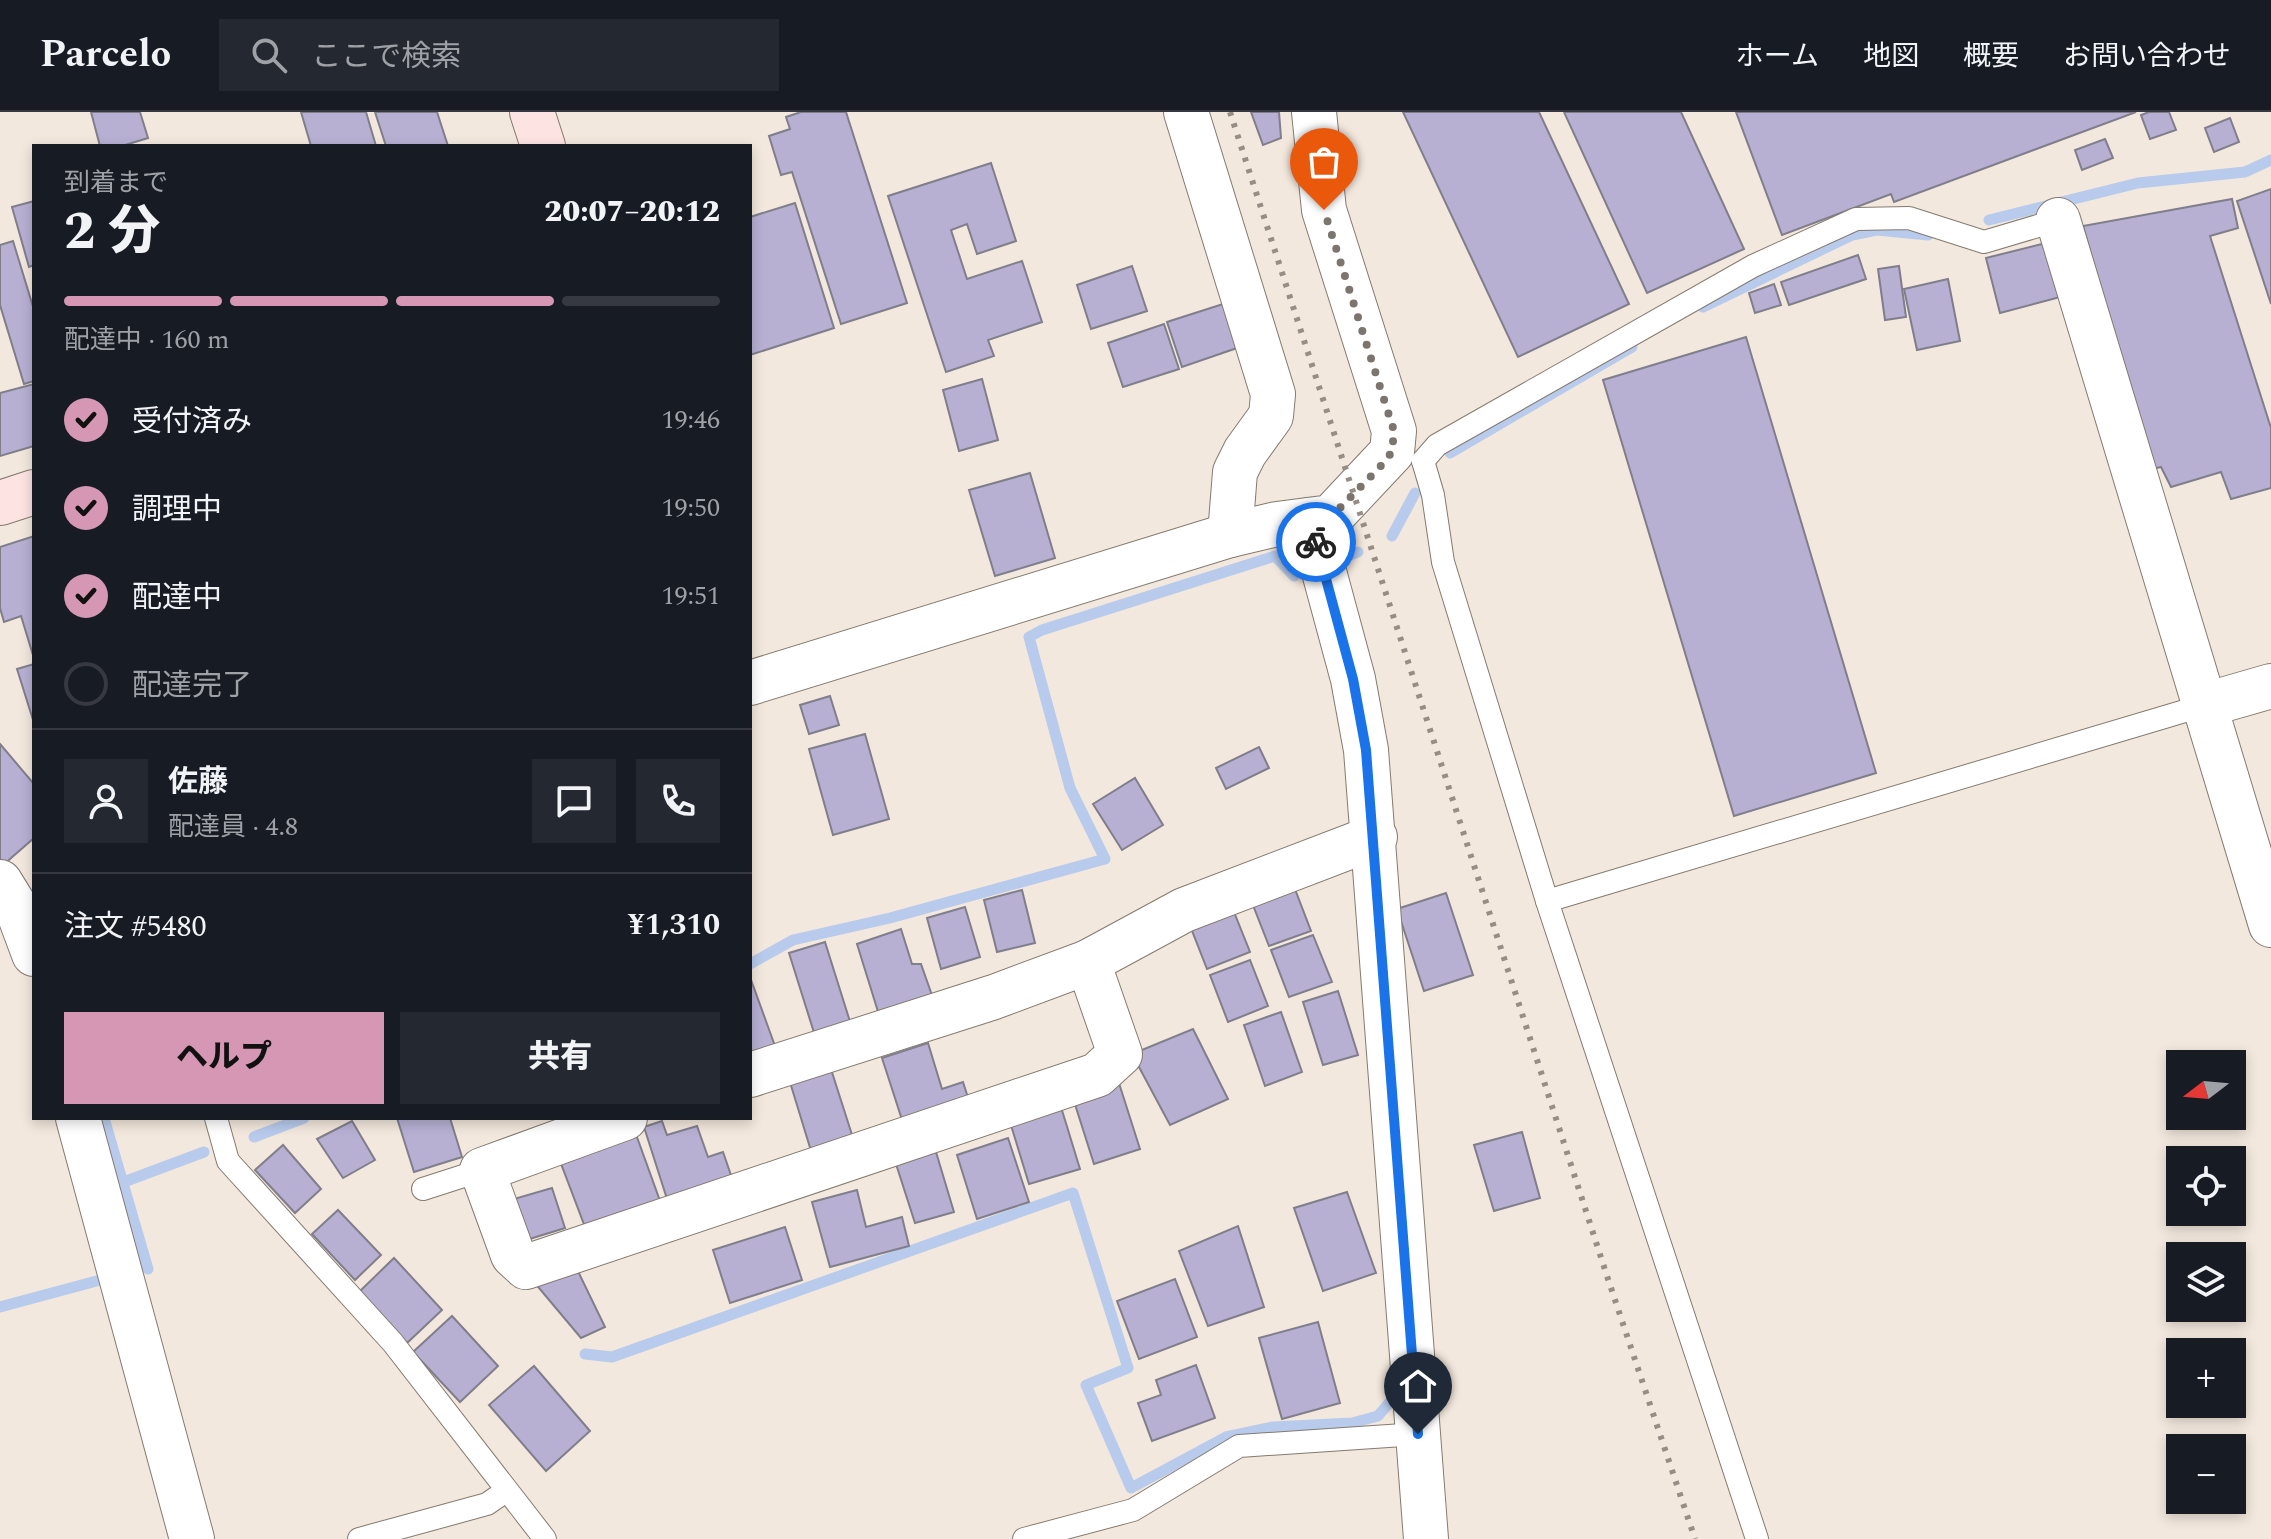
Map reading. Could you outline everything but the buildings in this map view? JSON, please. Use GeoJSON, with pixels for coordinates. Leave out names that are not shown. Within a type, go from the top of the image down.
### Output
{"type":"FeatureCollection","features":[{"type":"Feature","properties":{"kind":"street"},"geometry":{"type":"LineString","coordinates":[[532,112],[542,144]]}},
{"type":"Feature","properties":{"kind":"street"},"geometry":{"type":"LineString","coordinates":[[1186,112],[1273,394],[1271,416],[1245,452],[1235,472],[1230,535]]}},
{"type":"Feature","properties":{"kind":"street"},"geometry":{"type":"LineString","coordinates":[[752,682],[1230,535],[1331,517],[1407,457],[1394,431],[1324,210],[1314,112]]}},
{"type":"Feature","properties":{"kind":"street"},"geometry":{"type":"LineString","coordinates":[[2058,220],[2271,925]]}},
{"type":"Feature","properties":{"kind":"street"},"geometry":{"type":"LineString","coordinates":[[0,503],[32,493]]}},
{"type":"Feature","properties":{"kind":"street"},"geometry":{"type":"LineString","coordinates":[[1310,520],[1353,679],[1366,750],[1426,1539]]}},
{"type":"Feature","properties":{"kind":"street"},"geometry":{"type":"LineString","coordinates":[[2205,705],[2271,686]]}},
{"type":"Feature","properties":{"kind":"street"},"geometry":{"type":"LineString","coordinates":[[752,1074],[994,997],[1088,962],[1184,910],[1375,837]]}},
{"type":"Feature","properties":{"kind":"street"},"geometry":{"type":"LineString","coordinates":[[13,904],[32,949]]}},
{"type":"Feature","properties":{"kind":"street"},"geometry":{"type":"LineString","coordinates":[[620,1120],[482,1170],[513,1255],[526,1267],[1097,1075],[1120,1054],[1088,962]]}},
{"type":"Feature","properties":{"kind":"street"},"geometry":{"type":"LineString","coordinates":[[79,1120],[192,1539]]}},
{"type":"Feature","properties":{"kind":"lane"},"geometry":{"type":"LineString","coordinates":[[1757,1539],[1547,901],[1443,562],[1433,495],[1407,457],[1437,445],[1753,266],[1856,219],[1909,218],[1984,242],[2058,220]]}},
{"type":"Feature","properties":{"kind":"lane"},"geometry":{"type":"LineString","coordinates":[[1547,901],[2205,705]]}},
{"type":"Feature","properties":{"kind":"lane"},"geometry":{"type":"LineString","coordinates":[[217,1120],[228,1161],[393,1343],[545,1539]]}},
{"type":"Feature","properties":{"kind":"lane"},"geometry":{"type":"LineString","coordinates":[[423,1189],[482,1170]]}},
{"type":"Feature","properties":{"kind":"lane"},"geometry":{"type":"LineString","coordinates":[[1024,1539],[1133,1510],[1239,1446],[1418,1434]]}},
{"type":"Feature","properties":{"kind":"lane"},"geometry":{"type":"LineString","coordinates":[[359,1539],[487,1504],[506,1491]]}},
{"type":"Feature","properties":{"kind":"waterway"},"geometry":{"type":"LineString","coordinates":[[1989,220],[2138,183],[2245,172],[2271,160]]}},
{"type":"Feature","properties":{"kind":"waterway"},"geometry":{"type":"LineString","coordinates":[[1703,307],[1852,235],[1877,230],[1928,235]]}},
{"type":"Feature","properties":{"kind":"waterway"},"geometry":{"type":"LineString","coordinates":[[1450,453],[1632,347]]}},
{"type":"Feature","properties":{"kind":"waterway"},"geometry":{"type":"LineString","coordinates":[[1392,536],[1415,493]]}},
{"type":"Feature","properties":{"kind":"waterway"},"geometry":{"type":"LineString","coordinates":[[1341,559],[1358,552]]}},
{"type":"Feature","properties":{"kind":"waterway"},"geometry":{"type":"LineString","coordinates":[[752,963],[793,940],[890,918],[1105,859],[1070,788],[1029,637],[1042,630],[1275,556],[1294,576]]}},
{"type":"Feature","properties":{"kind":"waterway"},"geometry":{"type":"LineString","coordinates":[[105,1120],[148,1269]]}},
{"type":"Feature","properties":{"kind":"waterway"},"geometry":{"type":"LineString","coordinates":[[254,1137],[299,1120]]}},
{"type":"Feature","properties":{"kind":"waterway"},"geometry":{"type":"LineString","coordinates":[[121,1183],[204,1152]]}},
{"type":"Feature","properties":{"kind":"waterway"},"geometry":{"type":"LineString","coordinates":[[585,1354],[612,1357],[1073,1193],[1128,1368],[1086,1385],[1131,1488],[1226,1437],[1273,1427],[1352,1423],[1378,1416],[1394,1397]]}},
{"type":"Feature","properties":{"kind":"waterway"},"geometry":{"type":"LineString","coordinates":[[0,1307],[104,1279]]}},
{"type":"Feature","properties":{"kind":"railway"},"geometry":{"type":"LineString","coordinates":[[1230,112],[1695,1539]]}},
{"type":"Feature","properties":{"kind":"way so far"},"geometry":{"type":"LineString","coordinates":[[1316,542],[1310,520],[1331,517],[1380,467],[1392,452],[1394,431],[1324,210]]}},
{"type":"Feature","properties":{"kind":"route"},"geometry":{"type":"LineString","coordinates":[[1316,542],[1353,679],[1366,750],[1418,1434]]}}]}
